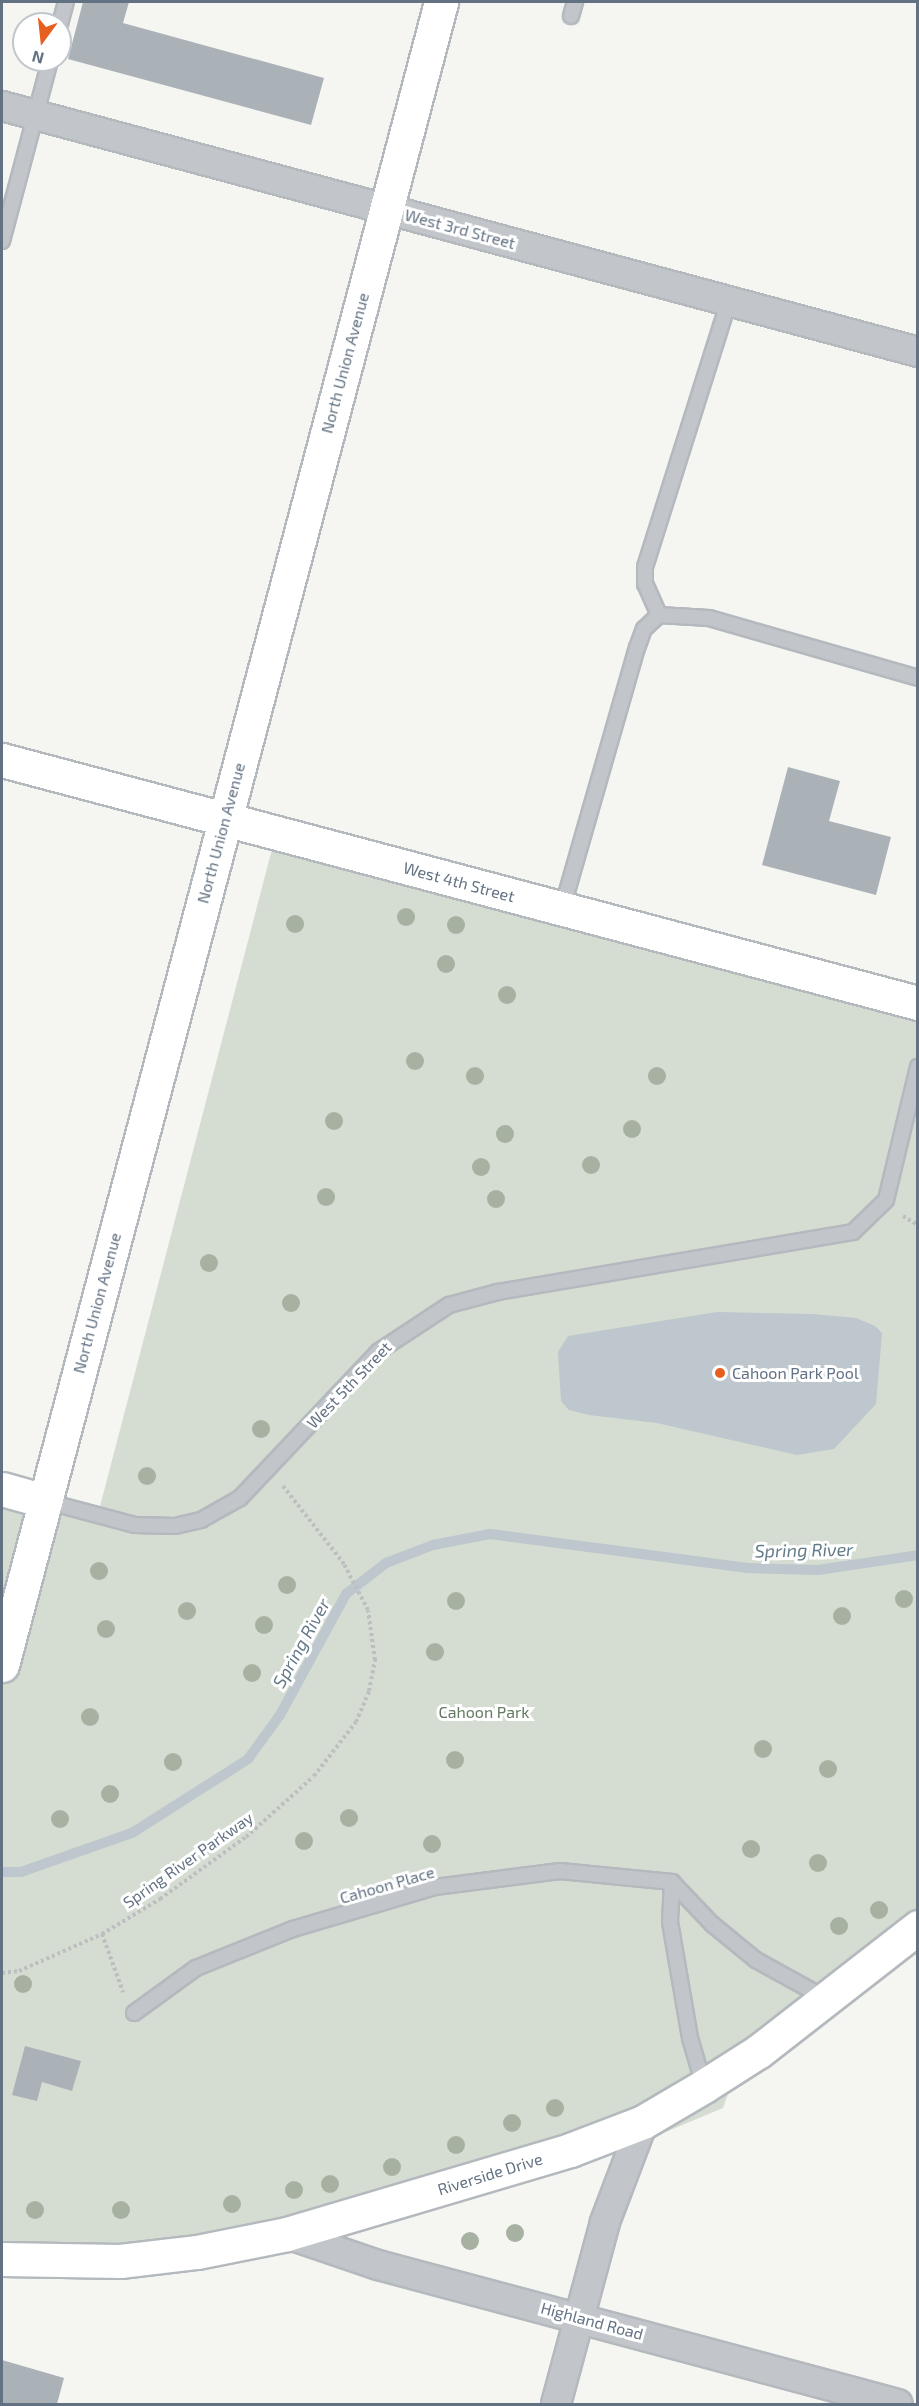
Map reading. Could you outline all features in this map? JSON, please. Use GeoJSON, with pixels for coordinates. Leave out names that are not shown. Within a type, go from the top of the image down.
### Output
{"type":"FeatureCollection","features":[{"type":"Feature","properties":{"kind":"street","name":"North Union Avenue"},"geometry":{"type":"LineString","coordinates":[[2,1665],[441,2]]}},
{"type":"Feature","properties":{"kind":"street","name":"West 3rd Street"},"geometry":{"type":"LineString","coordinates":[[2,106],[918,352]]}},
{"type":"Feature","properties":{"kind":"street","name":"West 4th Street"},"geometry":{"type":"LineString","coordinates":[[2,760],[918,1003]]}},
{"type":"Feature","properties":{"kind":"street","name":"West 5th Street"},"geometry":{"type":"LineString","coordinates":[[2,1489],[45,1501]]}},
{"type":"Feature","properties":{"kind":"street","name":"Riverside Drive"},"geometry":{"type":"LineString","coordinates":[[2,2259],[120,2261],[287,2234],[570,2150],[643,2122],[705,2086],[827,1999],[918,1927]]}},
{"type":"Feature","properties":{"kind":"street"},"geometry":{"type":"LineString","coordinates":[[556,2404],[605,2222],[643,2122]]}},
{"type":"Feature","properties":{"kind":"street","name":"Highland Road"},"geometry":{"type":"LineString","coordinates":[[287,2234],[333,2253],[898,2404]]}},
{"type":"Feature","properties":{"kind":"lane"},"geometry":{"type":"LineString","coordinates":[[571,16],[575,2]]}},
{"type":"Feature","properties":{"kind":"lane"},"geometry":{"type":"LineString","coordinates":[[2,241],[47,72]]}},
{"type":"Feature","properties":{"kind":"lane"},"geometry":{"type":"LineString","coordinates":[[659,615],[645,584],[645,567],[729,301]]}},
{"type":"Feature","properties":{"kind":"lane"},"geometry":{"type":"LineString","coordinates":[[562,910],[637,648],[644,629],[659,615],[709,618],[918,678]]}},
{"type":"Feature","properties":{"kind":"lane","name":"West 5th Street"},"geometry":{"type":"LineString","coordinates":[[45,1501],[135,1525],[175,1526],[216,1514],[270,1469],[379,1351],[449,1305],[498,1292],[853,1233],[886,1200],[918,1067]]}},
{"type":"Feature","properties":{"kind":"lane","name":"Cahoon Place"},"geometry":{"type":"LineString","coordinates":[[134,2013],[196,1968],[293,1929],[435,1887],[560,1871],[672,1882]]}},
{"type":"Feature","properties":{"kind":"lane"},"geometry":{"type":"LineString","coordinates":[[672,1882],[712,1924],[756,1960],[827,1999]]}},
{"type":"Feature","properties":{"kind":"lane"},"geometry":{"type":"LineString","coordinates":[[672,1882],[670,1922],[690,2038],[705,2086]]}},
{"type":"Feature","properties":{"kind":"path","name":"Spring River Parkway"},"geometry":{"type":"LineString","coordinates":[[2,1973],[19,1971],[102,1934],[160,1899],[246,1837],[314,1776],[356,1722],[369,1691],[375,1660],[368,1610],[344,1564],[270,1469]]}},
{"type":"Feature","properties":{"kind":"path"},"geometry":{"type":"LineString","coordinates":[[102,1934],[134,2013]]}},
{"type":"Feature","properties":{"kind":"green space","name":"Cahoon Park"},"geometry":{"type":"Polygon","coordinates":[[[276,834],[917,1003],[917,1927],[733,2080],[723,2108],[656,2136],[625,2137],[287,2234],[2,2260],[2,1489],[98,1514],[276,834]]]}},
{"type":"Feature","properties":{"kind":"shaded area","name":"Cahoon Park Pool"},"geometry":{"type":"Polygon","coordinates":[[[717,1312],[812,1314],[856,1318],[875,1326],[882,1333],[876,1404],[834,1449],[797,1455],[657,1423],[589,1415],[569,1410],[561,1401],[558,1352],[568,1336],[717,1312]]]}},
{"type":"Feature","properties":{"kind":"building"},"geometry":{"type":"Polygon","coordinates":[[[83,2],[129,2],[123,23],[324,78],[311,125],[72,60],[72,44],[83,2]]]}},
{"type":"Feature","properties":{"kind":"building"},"geometry":{"type":"Polygon","coordinates":[[[788,767],[840,781],[829,821],[891,837],[876,895],[762,865],[788,767]]]}},
{"type":"Feature","properties":{"kind":"building"},"geometry":{"type":"Polygon","coordinates":[[[25,2046],[81,2061],[72,2091],[42,2082],[37,2101],[12,2095],[25,2046]]]}},
{"type":"Feature","properties":{"kind":"building"},"geometry":{"type":"Polygon","coordinates":[[[2,2360],[64,2378],[57,2404],[2,2404],[2,2360]]]}},
{"type":"Feature","properties":{"kind":"waterway","name":"Spring River"},"geometry":{"type":"LineString","coordinates":[[2,1872],[21,1872],[132,1833],[248,1759],[280,1715],[346,1594],[386,1563],[433,1545],[490,1534],[748,1568],[818,1570],[918,1555]]}},
{"type":"Feature","properties":{"kind":"place","name":"Cahoon Park Pool"},"geometry":{"type":"Point","coordinates":[720,1373]}}]}
